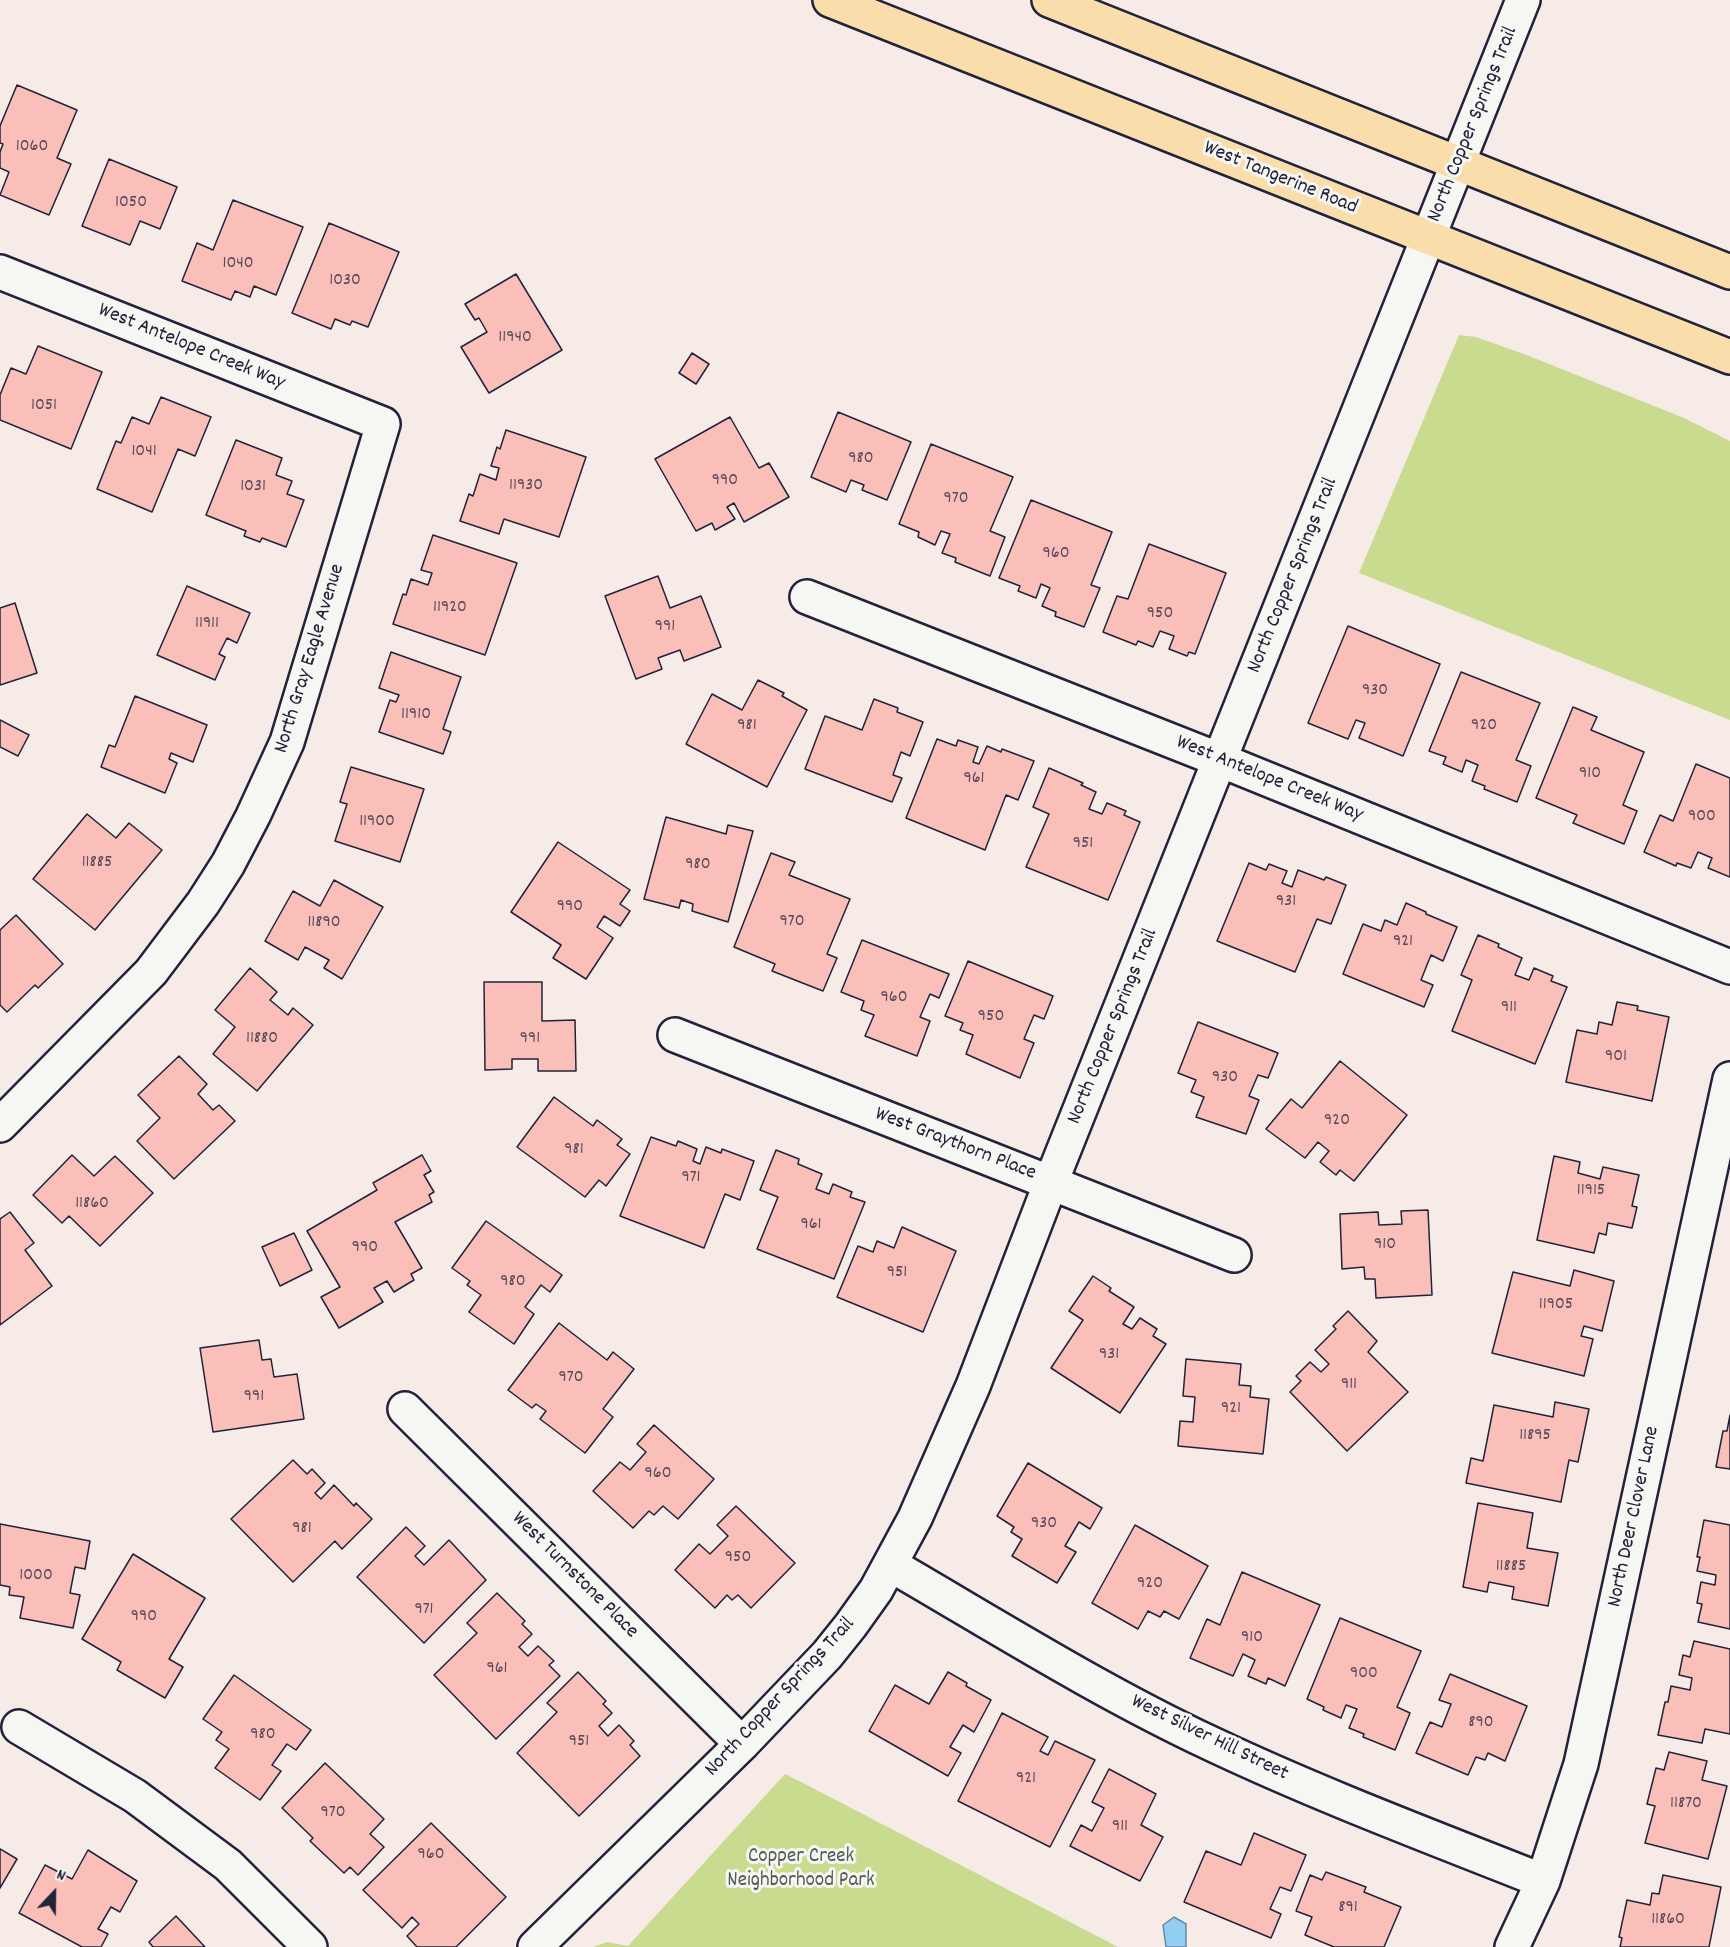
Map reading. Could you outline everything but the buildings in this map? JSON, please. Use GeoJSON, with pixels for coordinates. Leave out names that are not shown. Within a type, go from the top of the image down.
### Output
{"type":"FeatureCollection","features":[{"type":"Feature","properties":{"kind":"main road","name":"West Tangerine Road"},"geometry":{"type":"LineString","coordinates":[[830,0],[1730,357]]}},
{"type":"Feature","properties":{"kind":"main road"},"geometry":{"type":"LineString","coordinates":[[1049,0],[1730,272]]}},
{"type":"Feature","properties":{"kind":"street","name":"North Copper Springs Trail"},"geometry":{"type":"LineString","coordinates":[[535,1947],[742,1743],[839,1640],[876,1590],[891,1564],[953,1435],[1051,1182],[1523,0]]}},
{"type":"Feature","properties":{"kind":"street","name":"West Antelope Creek Way"},"geometry":{"type":"LineString","coordinates":[[0,272],[382,424]]}},
{"type":"Feature","properties":{"kind":"street","name":"North Gray Eagle Avenue"},"geometry":{"type":"LineString","coordinates":[[0,1125],[151,972],[203,903],[228,864],[287,742],[382,424]]}},
{"type":"Feature","properties":{"kind":"street","name":"West Antelope Creek Way"},"geometry":{"type":"LineString","coordinates":[[807,597],[1221,760],[1730,968]]}},
{"type":"Feature","properties":{"kind":"street","name":"West Graythorn Place"},"geometry":{"type":"LineString","coordinates":[[675,1035],[1234,1255]]}},
{"type":"Feature","properties":{"kind":"street","name":"North Deer Clover Lane"},"geometry":{"type":"LineString","coordinates":[[1512,1947],[1543,1881],[1581,1764],[1730,1079]]}},
{"type":"Feature","properties":{"kind":"street","name":"West Turnstone Place"},"geometry":{"type":"LineString","coordinates":[[405,1409],[742,1743]]}},
{"type":"Feature","properties":{"kind":"street","name":"West Silver Hill Street"},"geometry":{"type":"LineString","coordinates":[[891,1564],[1088,1680],[1210,1743],[1318,1791],[1543,1881]]}},
{"type":"Feature","properties":{"kind":"street"},"geometry":{"type":"LineString","coordinates":[[19,1726],[135,1796],[228,1865],[310,1947]]}},
{"type":"Feature","properties":{"kind":"green space"},"geometry":{"type":"Polygon","coordinates":[[[1459,335],[1476,337],[1524,354],[1684,418],[1730,441],[1730,720],[1359,573],[1459,335]]]}},
{"type":"Feature","properties":{"kind":"green space","name":"Copper Creek Neighborhood Park"},"geometry":{"type":"Polygon","coordinates":[[[785,1774],[1118,1947],[593,1947],[607,1942],[628,1946],[785,1774]]]}},
{"type":"Feature","properties":{"kind":"water"},"geometry":{"type":"Polygon","coordinates":[[[1174,1917],[1186,1924],[1186,1947],[1166,1947],[1163,1925],[1174,1917]]]}}]}
